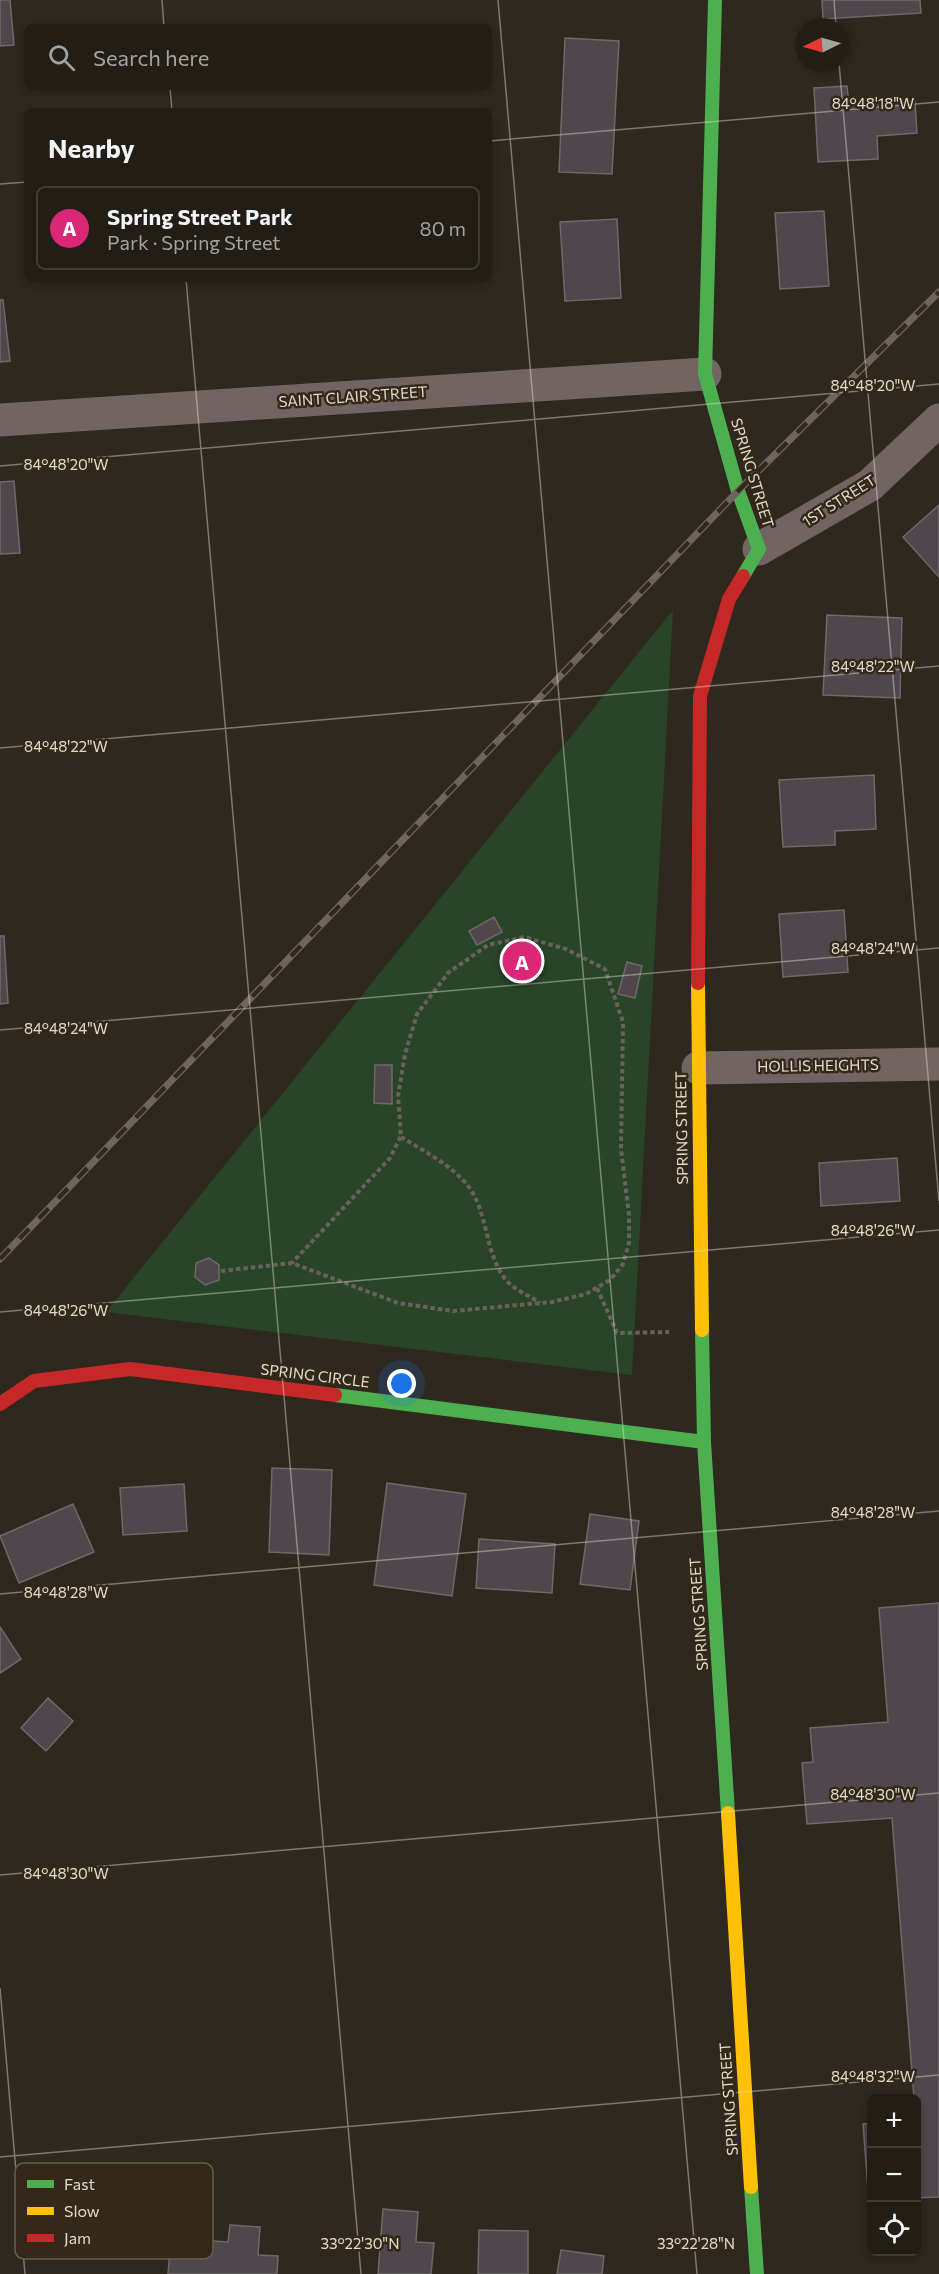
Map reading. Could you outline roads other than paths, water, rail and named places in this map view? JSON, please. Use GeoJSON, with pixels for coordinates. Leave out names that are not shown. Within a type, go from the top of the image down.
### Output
{"type":"FeatureCollection","features":[{"type":"Feature","properties":{"kind":"street","name":"SPRING STREET"},"geometry":{"type":"LineString","coordinates":[[715,0],[705,374],[738,491],[759,549],[729,599],[700,696],[698,1068],[704,1442],[757,2274]]}},
{"type":"Feature","properties":{"kind":"street","name":"SAINT CLAIR STREET"},"geometry":{"type":"LineString","coordinates":[[0,420],[705,374]]}},
{"type":"Feature","properties":{"kind":"street","name":"1ST STREET"},"geometry":{"type":"LineString","coordinates":[[759,549],[870,485],[939,420]]}},
{"type":"Feature","properties":{"kind":"street","name":"HOLLIS HEIGHTS"},"geometry":{"type":"LineString","coordinates":[[698,1068],[939,1064]]}},
{"type":"Feature","properties":{"kind":"street","name":"SPRING CIRCLE"},"geometry":{"type":"LineString","coordinates":[[0,1404],[34,1381],[130,1369],[704,1442]]}},
{"type":"Feature","properties":{"kind":"railway"},"geometry":{"type":"LineString","coordinates":[[0,1259],[738,491],[939,292]]}},
{"type":"Feature","properties":{"kind":"place","name":"Spring Street Park"},"geometry":{"type":"Point","coordinates":[522,961]}}]}
